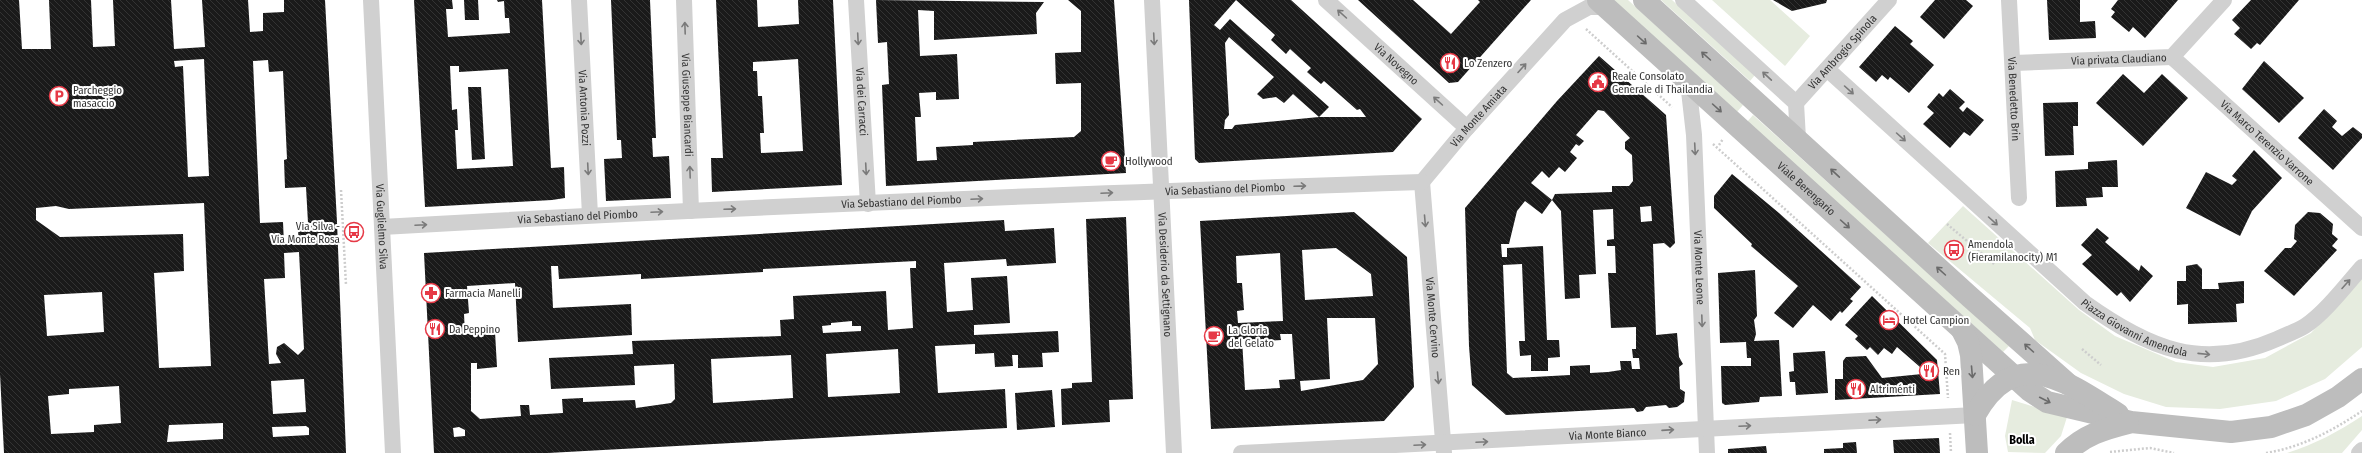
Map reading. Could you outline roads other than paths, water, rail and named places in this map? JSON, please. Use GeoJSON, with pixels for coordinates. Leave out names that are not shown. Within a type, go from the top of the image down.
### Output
{"type":"FeatureCollection","features":[{"type":"Feature","properties":{"kind":"main road"},"geometry":{"type":"LineString","coordinates":[[1644,0],[1939,269],[2074,387],[2086,412],[2071,449]]}},
{"type":"Feature","properties":{"kind":"main road","name":"Viale Berengario"},"geometry":{"type":"LineString","coordinates":[[1606,7],[2014,376]]}},
{"type":"Feature","properties":{"kind":"main road"},"geometry":{"type":"LineString","coordinates":[[1955,324],[1964,334],[1969,346],[1975,415],[1980,449]]}},
{"type":"Feature","properties":{"kind":"main road"},"geometry":{"type":"LineString","coordinates":[[1975,415],[1985,397],[1996,386],[2014,376],[2038,374],[2053,377],[2074,387],[2131,422]]}},
{"type":"Feature","properties":{"kind":"main road"},"geometry":{"type":"LineString","coordinates":[[2014,376],[2030,391],[2047,402],[2131,422],[2231,432],[2271,427],[2306,415],[2338,397],[2362,379]]}},
{"type":"Feature","properties":{"kind":"main road"},"geometry":{"type":"LineString","coordinates":[[2071,449],[2099,430],[2131,422]]}},
{"type":"Feature","properties":{"kind":"street","name":"Via Guglielmo Silva"},"geometry":{"type":"LineString","coordinates":[[371,0],[393,453]]}},
{"type":"Feature","properties":{"kind":"street","name":"Via Antonia Pozzi"},"geometry":{"type":"LineString","coordinates":[[579,0],[590,216]]}},
{"type":"Feature","properties":{"kind":"street","name":"Via Giuseppe Biancardi"},"geometry":{"type":"LineString","coordinates":[[684,0],[691,211]]}},
{"type":"Feature","properties":{"kind":"street","name":"Via dei Carracci"},"geometry":{"type":"LineString","coordinates":[[856,0],[868,204]]}},
{"type":"Feature","properties":{"kind":"street","name":"Via Desiderio da Settignano"},"geometry":{"type":"LineString","coordinates":[[1152,0],[1163,191],[1174,453]]}},
{"type":"Feature","properties":{"kind":"street","name":"Via Novegno"},"geometry":{"type":"LineString","coordinates":[[1326,0],[1467,128]]}},
{"type":"Feature","properties":{"kind":"street"},"geometry":{"type":"LineString","coordinates":[[1683,0],[1796,103],[1798,139]]}},
{"type":"Feature","properties":{"kind":"street","name":"Via Ambrogio Spinola"},"geometry":{"type":"LineString","coordinates":[[1796,103],[1889,0]]}},
{"type":"Feature","properties":{"kind":"street","name":"Via Benedetto Brin"},"geometry":{"type":"LineString","coordinates":[[2009,0],[2014,63],[2019,198]]}},
{"type":"Feature","properties":{"kind":"street","name":"Via privata Claudiano"},"geometry":{"type":"LineString","coordinates":[[2014,63],[2172,57],[2224,0]]}},
{"type":"Feature","properties":{"kind":"street","name":"Via Monte Amiata"},"geometry":{"type":"LineString","coordinates":[[1422,182],[1467,128],[1571,15],[1589,7],[1606,7]]}},
{"type":"Feature","properties":{"kind":"street","name":"Via Marco Terenzio Varrone"},"geometry":{"type":"LineString","coordinates":[[2172,57],[2362,228]]}},
{"type":"Feature","properties":{"kind":"street","name":"Piazza Giovanni Amendola"},"geometry":{"type":"LineString","coordinates":[[1827,69],[2085,304],[2116,325],[2146,340],[2175,351],[2220,356],[2263,345],[2306,326],[2331,302],[2362,267]]}},
{"type":"Feature","properties":{"kind":"street","name":"Via Monte Leone"},"geometry":{"type":"LineString","coordinates":[[1688,82],[1694,143],[1707,453]]}},
{"type":"Feature","properties":{"kind":"street","name":"Via Sebastiano del Piombo"},"geometry":{"type":"LineString","coordinates":[[382,228],[691,211],[1163,191],[1422,182]]}},
{"type":"Feature","properties":{"kind":"street","name":"Via Monte Cervino"},"geometry":{"type":"LineString","coordinates":[[1422,182],[1443,449]]}},
{"type":"Feature","properties":{"kind":"street","name":"Via Monte Bianco"},"geometry":{"type":"LineString","coordinates":[[1241,453],[1443,449],[1706,428],[1975,415]]}},
{"type":"Feature","properties":{"kind":"street"},"geometry":{"type":"LineString","coordinates":[[2359,453],[2362,450]]}},
{"type":"Feature","properties":{"kind":"place","name":"Lo Zenzero"},"geometry":{"type":"Point","coordinates":[1450,63]}},
{"type":"Feature","properties":{"kind":"place","name":"Reale Consolato Generale di Thailandia"},"geometry":{"type":"Point","coordinates":[1598,82]}},
{"type":"Feature","properties":{"kind":"place","name":"Parcheggio masaccio"},"geometry":{"type":"Point","coordinates":[59,96]}},
{"type":"Feature","properties":{"kind":"place","name":"Hollywood"},"geometry":{"type":"Point","coordinates":[1111,161]}},
{"type":"Feature","properties":{"kind":"place","name":"Via Silva - Via Monte Rosa"},"geometry":{"type":"Point","coordinates":[354,232]}},
{"type":"Feature","properties":{"kind":"place","name":"Amendola (Fieramilanocity) M1"},"geometry":{"type":"Point","coordinates":[1954,250]}},
{"type":"Feature","properties":{"kind":"place","name":"Farmacia Manelli"},"geometry":{"type":"Point","coordinates":[431,293]}},
{"type":"Feature","properties":{"kind":"place","name":"Hotel Campion"},"geometry":{"type":"Point","coordinates":[1889,320]}},
{"type":"Feature","properties":{"kind":"place","name":"Da Peppino"},"geometry":{"type":"Point","coordinates":[435,329]}},
{"type":"Feature","properties":{"kind":"place","name":"La Gloria del Gelato"},"geometry":{"type":"Point","coordinates":[1214,336]}},
{"type":"Feature","properties":{"kind":"place","name":"Ren"},"geometry":{"type":"Point","coordinates":[1929,371]}},
{"type":"Feature","properties":{"kind":"place","name":"Altriménti"},"geometry":{"type":"Point","coordinates":[1856,389]}},
{"type":"Feature","properties":{"kind":"district","name":"Bolla"},"geometry":{"type":"Point","coordinates":[2022,440]}}]}
